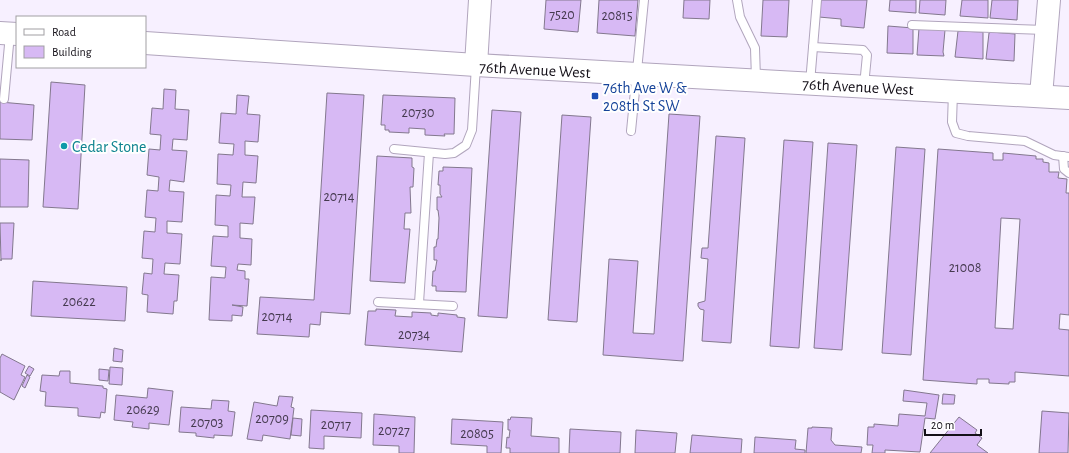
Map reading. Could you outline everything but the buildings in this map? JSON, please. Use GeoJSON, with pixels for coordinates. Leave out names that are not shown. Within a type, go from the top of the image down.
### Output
{"type":"FeatureCollection","features":[{"type":"Feature","properties":{"kind":"street"},"geometry":{"type":"LineString","coordinates":[[476,65],[480,0]]}},
{"type":"Feature","properties":{"kind":"street"},"geometry":{"type":"LineString","coordinates":[[1041,96],[1049,0]]}},
{"type":"Feature","properties":{"kind":"street","name":"76th Avenue West"},"geometry":{"type":"LineString","coordinates":[[146,43],[476,65],[1069,98]]}},
{"type":"Feature","properties":{"kind":"lane"},"geometry":{"type":"LineString","coordinates":[[631,131],[644,0]]}},
{"type":"Feature","properties":{"kind":"lane"},"geometry":{"type":"LineString","coordinates":[[737,0],[740,17],[755,48],[756,80]]}},
{"type":"Feature","properties":{"kind":"lane"},"geometry":{"type":"LineString","coordinates":[[810,83],[817,0]]}},
{"type":"Feature","properties":{"kind":"lane"},"geometry":{"type":"LineString","coordinates":[[912,25],[1046,30]]}},
{"type":"Feature","properties":{"kind":"lane"},"geometry":{"type":"LineString","coordinates":[[4,99],[9,33]]}},
{"type":"Feature","properties":{"kind":"lane"},"geometry":{"type":"LineString","coordinates":[[813,47],[863,50],[867,55],[864,86]]}},
{"type":"Feature","properties":{"kind":"lane"},"geometry":{"type":"LineString","coordinates":[[394,149],[429,153],[454,153],[466,145],[472,130],[476,65]]}},
{"type":"Feature","properties":{"kind":"lane"},"geometry":{"type":"LineString","coordinates":[[953,91],[952,122],[956,133],[968,136],[1025,141],[1054,155],[1066,156],[1064,169],[1069,173]]}},
{"type":"Feature","properties":{"kind":"lane"},"geometry":{"type":"LineString","coordinates":[[419,303],[429,153]]}},
{"type":"Feature","properties":{"kind":"lane"},"geometry":{"type":"LineString","coordinates":[[378,302],[419,303],[452,306]]}},
{"type":"Feature","properties":{"kind":"place","name":"76th Ave W & 208th St SW"},"geometry":{"type":"Point","coordinates":[595,96]}},
{"type":"Feature","properties":{"kind":"place","name":"Cedar Stone"},"geometry":{"type":"Point","coordinates":[64,146]}}]}
